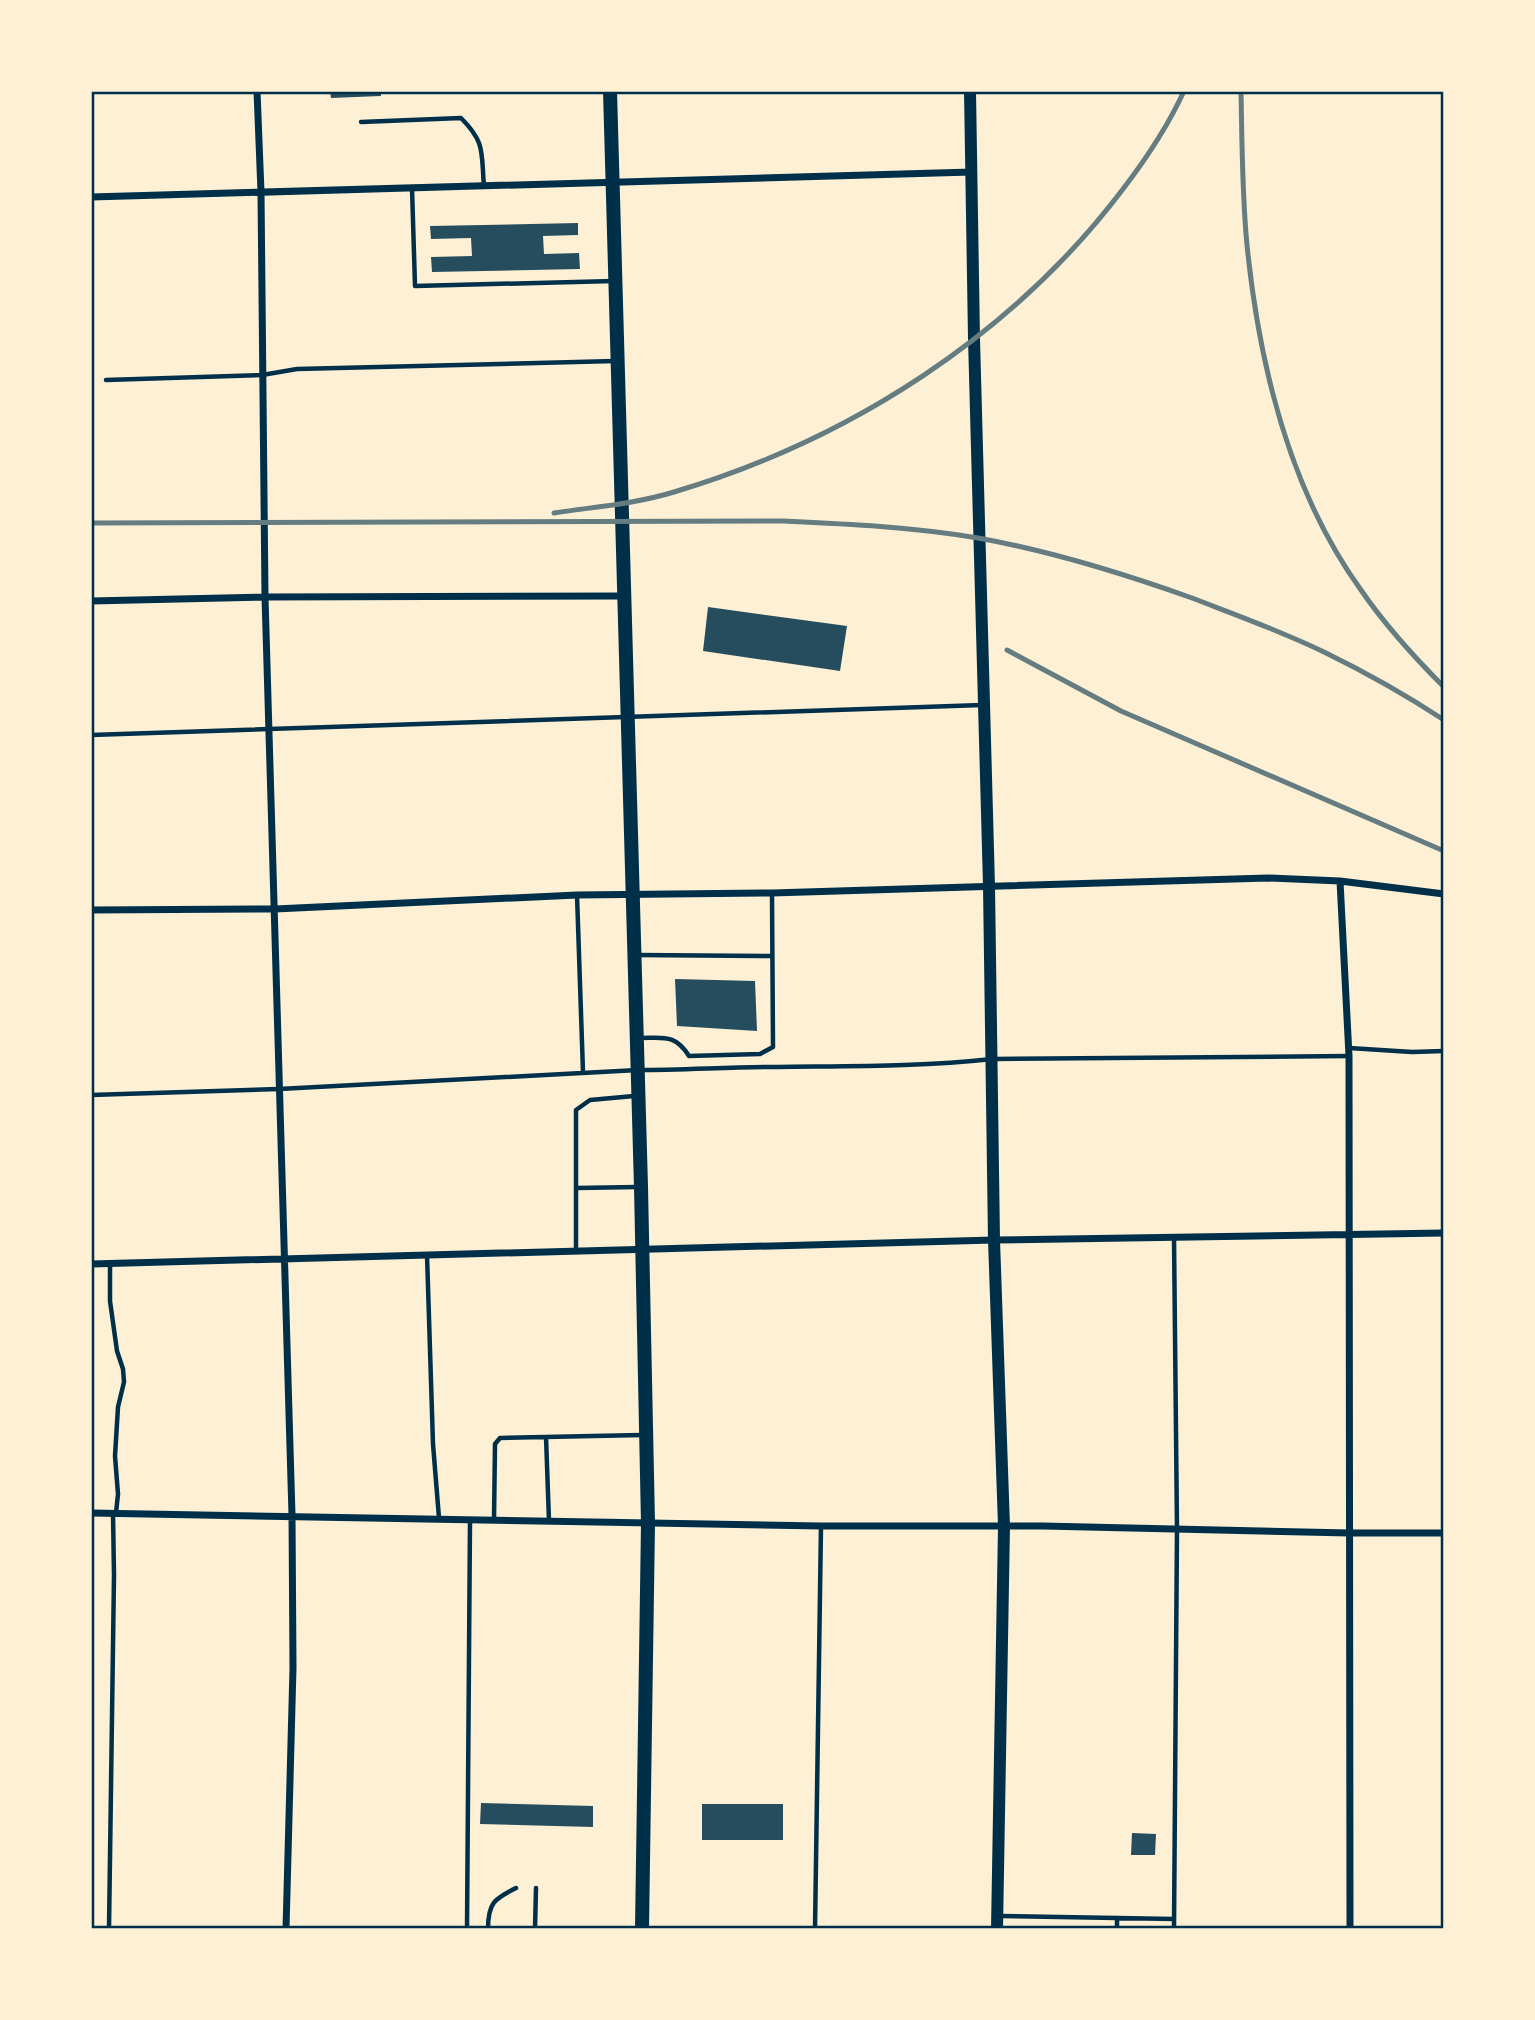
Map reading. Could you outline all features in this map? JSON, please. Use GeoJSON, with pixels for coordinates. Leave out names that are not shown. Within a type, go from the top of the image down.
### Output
{"type":"FeatureCollection","features":[{"type":"Feature","properties":{"kind":"main road"},"geometry":{"type":"LineString","coordinates":[[610,91],[639,1096],[648,1523],[642,1929]]}},
{"type":"Feature","properties":{"kind":"street"},"geometry":{"type":"LineString","coordinates":[[257,91],[261,192],[265,597],[292,1515],[293,1668],[286,1929]]}},
{"type":"Feature","properties":{"kind":"street"},"geometry":{"type":"LineString","coordinates":[[970,91],[989,886],[994,1240],[1004,1526],[997,1922]]}},
{"type":"Feature","properties":{"kind":"street"},"geometry":{"type":"LineString","coordinates":[[91,197],[972,172]]}},
{"type":"Feature","properties":{"kind":"street"},"geometry":{"type":"LineString","coordinates":[[91,601],[265,597],[624,596]]}},
{"type":"Feature","properties":{"kind":"street"},"geometry":{"type":"LineString","coordinates":[[91,910],[275,909],[577,895],[772,893],[1268,878],[1340,881],[1444,894]]}},
{"type":"Feature","properties":{"kind":"street"},"geometry":{"type":"LineString","coordinates":[[1340,881],[1349,1052],[1350,1929]]}},
{"type":"Feature","properties":{"kind":"street"},"geometry":{"type":"LineString","coordinates":[[91,1264],[994,1240],[1444,1233]]}},
{"type":"Feature","properties":{"kind":"street"},"geometry":{"type":"LineString","coordinates":[[91,1513],[821,1526],[1444,1533]]}},
{"type":"Feature","properties":{"kind":"lane"},"geometry":{"type":"LineString","coordinates":[[361,122],[461,118],[480,142],[484,186]]}},
{"type":"Feature","properties":{"kind":"lane"},"geometry":{"type":"LineString","coordinates":[[412,188],[415,286],[615,281]]}},
{"type":"Feature","properties":{"kind":"lane"},"geometry":{"type":"LineString","coordinates":[[106,380],[262,375],[297,369],[617,360]]}},
{"type":"Feature","properties":{"kind":"lane"},"geometry":{"type":"LineString","coordinates":[[91,735],[984,705]]}},
{"type":"Feature","properties":{"kind":"lane"},"geometry":{"type":"LineString","coordinates":[[637,1038],[668,1037],[683,1047],[689,1056],[760,1054],[774,1047],[772,893]]}},
{"type":"Feature","properties":{"kind":"lane"},"geometry":{"type":"LineString","coordinates":[[577,895],[583,1072]]}},
{"type":"Feature","properties":{"kind":"lane"},"geometry":{"type":"LineString","coordinates":[[635,955],[772,956]]}},
{"type":"Feature","properties":{"kind":"lane"},"geometry":{"type":"LineString","coordinates":[[91,1094],[279,1089],[638,1070],[950,1064],[992,1059],[1444,1051]]}},
{"type":"Feature","properties":{"kind":"lane"},"geometry":{"type":"LineString","coordinates":[[576,1252],[576,1110],[590,1100],[639,1096]]}},
{"type":"Feature","properties":{"kind":"lane"},"geometry":{"type":"LineString","coordinates":[[576,1188],[641,1186]]}},
{"type":"Feature","properties":{"kind":"lane"},"geometry":{"type":"LineString","coordinates":[[1174,1237],[1177,1530],[1174,1929]]}},
{"type":"Feature","properties":{"kind":"lane"},"geometry":{"type":"LineString","coordinates":[[427,1255],[433,1444],[439,1518]]}},
{"type":"Feature","properties":{"kind":"lane"},"geometry":{"type":"LineString","coordinates":[[109,1929],[114,1513],[118,1494],[115,1456],[118,1407],[124,1382],[110,1301],[110,1264]]}},
{"type":"Feature","properties":{"kind":"lane"},"geometry":{"type":"LineString","coordinates":[[494,1520],[495,1444],[500,1438],[646,1435]]}},
{"type":"Feature","properties":{"kind":"lane"},"geometry":{"type":"LineString","coordinates":[[546,1437],[549,1521]]}},
{"type":"Feature","properties":{"kind":"lane"},"geometry":{"type":"LineString","coordinates":[[467,1929],[470,1519]]}},
{"type":"Feature","properties":{"kind":"lane"},"geometry":{"type":"LineString","coordinates":[[815,1929],[821,1526]]}},
{"type":"Feature","properties":{"kind":"lane"},"geometry":{"type":"LineString","coordinates":[[488,1929],[488,1914],[496,1898],[516,1888]]}},
{"type":"Feature","properties":{"kind":"lane"},"geometry":{"type":"LineString","coordinates":[[535,1929],[536,1888]]}},
{"type":"Feature","properties":{"kind":"lane"},"geometry":{"type":"LineString","coordinates":[[1117,1918],[1117,1929]]}},
{"type":"Feature","properties":{"kind":"lane"},"geometry":{"type":"LineString","coordinates":[[997,1922],[1174,1919]]}},
{"type":"Feature","properties":{"kind":"lane"},"geometry":{"type":"LineString","coordinates":[[1050,1929],[1100,1929]]}},
{"type":"Feature","properties":{"kind":"building"},"geometry":{"type":"Polygon","coordinates":[[[330,91],[381,91],[381,96],[331,98],[330,91]]]}},
{"type":"Feature","properties":{"kind":"building"},"geometry":{"type":"Polygon","coordinates":[[[578,223],[578,235],[543,236],[544,254],[579,253],[580,269],[432,272],[431,257],[472,256],[471,238],[431,239],[430,226],[578,223]]]}},
{"type":"Feature","properties":{"kind":"building"},"geometry":{"type":"Polygon","coordinates":[[[708,607],[847,626],[840,671],[703,651],[708,607]]]}},
{"type":"Feature","properties":{"kind":"building"},"geometry":{"type":"Polygon","coordinates":[[[675,979],[755,981],[757,1031],[677,1026],[675,979]]]}},
{"type":"Feature","properties":{"kind":"building"},"geometry":{"type":"Polygon","coordinates":[[[481,1803],[593,1806],[593,1827],[480,1824],[481,1803]]]}},
{"type":"Feature","properties":{"kind":"building"},"geometry":{"type":"Polygon","coordinates":[[[702,1804],[783,1804],[783,1840],[702,1840],[702,1804]]]}},
{"type":"Feature","properties":{"kind":"building"},"geometry":{"type":"Polygon","coordinates":[[[1132,1833],[1156,1834],[1155,1855],[1131,1855],[1132,1833]]]}},
{"type":"Feature","properties":{"kind":"railway"},"geometry":{"type":"LineString","coordinates":[[554,513],[659,496],[739,470],[864,412],[922,376],[978,336],[1031,291],[1079,242],[1140,166],[1184,91]]}},
{"type":"Feature","properties":{"kind":"railway"},"geometry":{"type":"LineString","coordinates":[[1241,91],[1244,207],[1252,290],[1270,381],[1282,425],[1297,469],[1336,552],[1380,616],[1444,687]]}},
{"type":"Feature","properties":{"kind":"railway"},"geometry":{"type":"LineString","coordinates":[[91,523],[783,521],[880,526],[954,534],[1059,556],[1192,598],[1324,652],[1385,684],[1444,720]]}},
{"type":"Feature","properties":{"kind":"railway"},"geometry":{"type":"LineString","coordinates":[[1007,650],[1121,711],[1444,851]]}}]}
